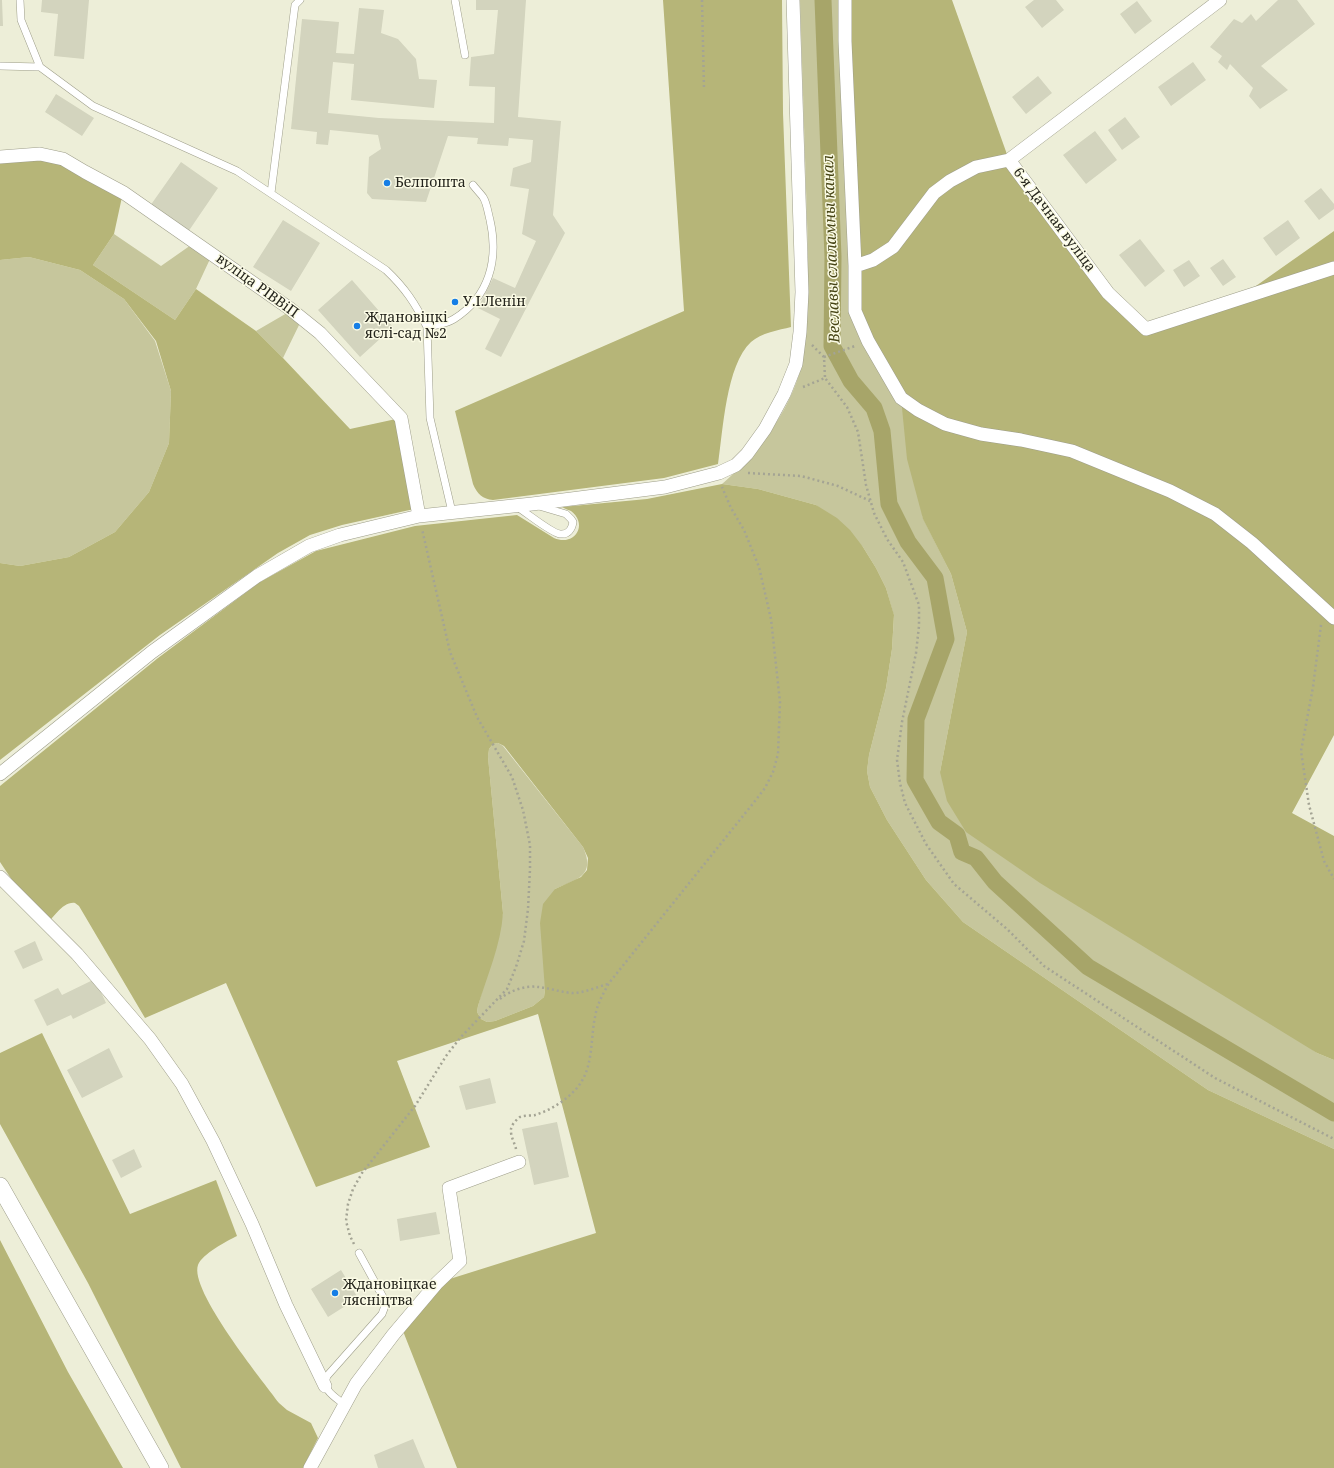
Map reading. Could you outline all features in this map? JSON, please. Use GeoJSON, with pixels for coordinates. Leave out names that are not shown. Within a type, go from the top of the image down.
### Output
{"type":"FeatureCollection","features":[{"type":"Feature","properties":{"kind":"street"},"geometry":{"type":"LineString","coordinates":[[0,774],[152,652],[256,576],[309,546],[340,535],[419,516],[532,504],[665,487],[720,473],[736,465],[747,454],[765,429],[784,394],[796,364],[800,332],[802,292],[793,0]]}},
{"type":"Feature","properties":{"kind":"street"},"geometry":{"type":"LineString","coordinates":[[845,0],[845,41],[855,266],[855,311],[868,341],[901,398],[918,410],[945,424],[981,434],[1020,440],[1072,451],[1170,491],[1215,514],[1252,543],[1334,618]]}},
{"type":"Feature","properties":{"kind":"street","name":"6-я Дачная вуліца"},"geometry":{"type":"LineString","coordinates":[[1220,0],[1009,160],[1108,293],[1146,329],[1334,268]]}},
{"type":"Feature","properties":{"kind":"street","name":"вуліца РІВВіП"},"geometry":{"type":"LineString","coordinates":[[0,157],[40,154],[63,159],[130,197],[289,308],[320,333],[401,418],[419,516]]}},
{"type":"Feature","properties":{"kind":"street"},"geometry":{"type":"LineString","coordinates":[[855,266],[873,260],[893,247],[934,193],[939,189],[976,167],[1009,160]]}},
{"type":"Feature","properties":{"kind":"street"},"geometry":{"type":"LineString","coordinates":[[0,877],[77,954],[150,1039],[182,1084],[213,1141],[252,1224],[286,1305],[325,1386]]}},
{"type":"Feature","properties":{"kind":"street"},"geometry":{"type":"LineString","coordinates":[[310,1468],[356,1384],[393,1335],[437,1283],[460,1261],[449,1188],[519,1162]]}},
{"type":"Feature","properties":{"kind":"street"},"geometry":{"type":"LineString","coordinates":[[0,1186],[160,1468]]}},
{"type":"Feature","properties":{"kind":"lane"},"geometry":{"type":"LineString","coordinates":[[20,0],[21,20],[40,67],[93,106],[237,171],[386,270],[402,285],[412,299],[427,327],[430,418],[452,512]]}},
{"type":"Feature","properties":{"kind":"lane"},"geometry":{"type":"LineString","coordinates":[[271,193],[295,5],[300,0]]}},
{"type":"Feature","properties":{"kind":"lane"},"geometry":{"type":"LineString","coordinates":[[455,0],[465,55]]}},
{"type":"Feature","properties":{"kind":"lane"},"geometry":{"type":"LineString","coordinates":[[0,66],[40,67]]}},
{"type":"Feature","properties":{"kind":"lane"},"geometry":{"type":"LineString","coordinates":[[427,327],[440,325],[453,320],[464,312],[484,288],[492,270],[492,230],[483,197],[473,185]]}},
{"type":"Feature","properties":{"kind":"lane"},"geometry":{"type":"LineString","coordinates":[[515,505],[557,533],[565,533],[570,530],[573,522],[568,516],[532,504]]}},
{"type":"Feature","properties":{"kind":"lane"},"geometry":{"type":"LineString","coordinates":[[345,1405],[329,1392],[325,1386],[327,1376],[382,1314],[385,1306],[382,1292],[359,1253]]}},
{"type":"Feature","properties":{"kind":"path"},"geometry":{"type":"LineString","coordinates":[[702,0],[704,89]]}},
{"type":"Feature","properties":{"kind":"path"},"geometry":{"type":"LineString","coordinates":[[800,332],[824,357],[826,378],[847,407],[858,432],[866,485],[874,513],[887,539],[903,562],[919,605],[919,626],[916,653],[902,722],[897,760],[900,783],[905,803],[926,844],[954,884],[1007,929],[1044,966],[1215,1078],[1334,1139]]}},
{"type":"Feature","properties":{"kind":"path"},"geometry":{"type":"LineString","coordinates":[[824,357],[858,345]]}},
{"type":"Feature","properties":{"kind":"path"},"geometry":{"type":"LineString","coordinates":[[784,394],[826,378]]}},
{"type":"Feature","properties":{"kind":"path"},"geometry":{"type":"LineString","coordinates":[[746,472],[801,476],[838,486],[870,501]]}},
{"type":"Feature","properties":{"kind":"path"},"geometry":{"type":"LineString","coordinates":[[519,1162],[511,1129],[514,1122],[522,1117],[532,1116],[548,1110],[566,1100],[577,1087],[586,1073],[591,1056],[592,1036],[598,1004],[609,983],[765,788],[773,772],[778,754],[780,702],[771,619],[759,567],[744,530],[723,492],[720,473]]}},
{"type":"Feature","properties":{"kind":"path"},"geometry":{"type":"LineString","coordinates":[[419,516],[450,652],[477,717],[512,777],[528,826],[530,869],[528,909],[524,940],[516,967],[507,989],[492,1005]]}},
{"type":"Feature","properties":{"kind":"path"},"geometry":{"type":"LineString","coordinates":[[1323,609],[1313,687],[1301,751],[1309,806],[1324,861],[1334,879]]}},
{"type":"Feature","properties":{"kind":"path"},"geometry":{"type":"LineString","coordinates":[[359,1253],[350,1236],[346,1221],[348,1204],[353,1189],[362,1173],[415,1106],[446,1056],[475,1020],[504,995],[520,989],[537,986],[574,993],[593,989],[609,983]]}},
{"type":"Feature","properties":{"kind":"green space"},"geometry":{"type":"Polygon","coordinates":[[[800,0],[842,0],[902,406],[923,518],[951,574],[967,632],[940,772],[1317,1053],[1334,1060],[1334,1149],[1208,1090],[963,922],[926,880],[887,820],[870,787],[867,771],[869,755],[886,688],[892,649],[894,616],[886,588],[876,568],[863,547],[816,505],[758,489],[722,484],[747,460],[770,432],[789,400],[796,384],[802,363],[808,251],[800,0]]]}},
{"type":"Feature","properties":{"kind":"green space"},"geometry":{"type":"Polygon","coordinates":[[[114,234],[161,266],[191,245],[210,259],[196,289],[175,320],[93,265],[114,234]]]}},
{"type":"Feature","properties":{"kind":"green space"},"geometry":{"type":"Polygon","coordinates":[[[29,257],[80,270],[124,299],[155,341],[171,391],[169,443],[149,492],[115,532],[69,557],[20,566],[0,563],[0,260],[29,257]]]}},
{"type":"Feature","properties":{"kind":"green space"},"geometry":{"type":"Polygon","coordinates":[[[287,313],[300,323],[283,358],[256,331],[287,313]]]}},
{"type":"Feature","properties":{"kind":"green space"},"geometry":{"type":"Polygon","coordinates":[[[498,743],[503,746],[583,847],[587,864],[586,870],[577,879],[555,889],[544,997],[533,1006],[495,1021],[487,1022],[481,1019],[477,1012],[503,913],[488,757],[489,749],[493,744],[498,743]]]}},
{"type":"Feature","properties":{"kind":"shaded area"},"geometry":{"type":"Polygon","coordinates":[[[663,0],[782,0],[783,113],[791,327],[760,336],[751,342],[743,352],[736,366],[727,399],[718,464],[664,478],[493,500],[483,497],[476,491],[473,484],[455,411],[684,311],[663,0]]]}},
{"type":"Feature","properties":{"kind":"shaded area"},"geometry":{"type":"Polygon","coordinates":[[[847,0],[952,0],[1009,160],[1108,293],[1146,329],[1236,300],[1334,231],[1334,735],[1292,813],[1334,836],[1334,1060],[1317,1053],[1040,883],[966,832],[947,801],[940,772],[967,632],[951,574],[923,519],[907,459],[901,398],[868,341],[855,311],[856,267],[874,262],[894,248],[935,193],[976,168],[998,163],[976,167],[933,192],[892,246],[873,259],[856,264],[847,41],[847,0]]]}},
{"type":"Feature","properties":{"kind":"shaded area"},"geometry":{"type":"Polygon","coordinates":[[[52,158],[122,197],[114,234],[93,265],[175,320],[196,289],[256,331],[350,429],[396,419],[414,509],[342,525],[310,535],[278,553],[160,635],[0,760],[0,563],[20,566],[69,557],[115,532],[149,492],[169,443],[171,391],[156,341],[124,299],[80,270],[29,257],[0,260],[0,159],[52,158]]]}},
{"type":"Feature","properties":{"kind":"shaded area"},"geometry":{"type":"Polygon","coordinates":[[[722,484],[758,489],[816,505],[837,518],[850,530],[876,568],[886,588],[894,615],[892,649],[886,688],[869,755],[867,771],[870,787],[887,820],[926,880],[963,922],[1208,1090],[1334,1149],[1334,1468],[457,1468],[401,1326],[437,1283],[596,1233],[538,1014],[397,1061],[430,1147],[316,1187],[226,983],[145,1018],[79,906],[75,903],[66,905],[58,911],[44,928],[0,862],[0,786],[158,658],[260,582],[316,551],[415,526],[517,515],[554,538],[568,540],[577,533],[579,522],[571,511],[562,507],[647,499],[722,484]],[[498,743],[493,744],[489,749],[488,757],[503,913],[497,949],[477,1012],[481,1019],[487,1022],[495,1021],[533,1006],[544,997],[545,990],[540,923],[543,904],[555,889],[581,877],[587,870],[588,858],[583,847],[504,746],[498,743]]]}},
{"type":"Feature","properties":{"kind":"shaded area"},"geometry":{"type":"Polygon","coordinates":[[[42,1033],[130,1214],[216,1180],[237,1236],[215,1248],[200,1261],[198,1265],[198,1277],[204,1294],[215,1314],[279,1403],[287,1410],[311,1423],[318,1438],[303,1468],[181,1468],[88,1283],[0,1124],[0,1053],[42,1033]]]}},
{"type":"Feature","properties":{"kind":"shaded area"},"geometry":{"type":"Polygon","coordinates":[[[0,1240],[68,1372],[123,1468],[0,1468],[0,1240]]]}},
{"type":"Feature","properties":{"kind":"building"},"geometry":{"type":"Polygon","coordinates":[[[0,0],[2,0],[3,26],[0,26],[0,0]]]}},
{"type":"Feature","properties":{"kind":"building"},"geometry":{"type":"Polygon","coordinates":[[[42,0],[89,0],[84,59],[54,56],[58,14],[41,12],[42,0]]]}},
{"type":"Feature","properties":{"kind":"building"},"geometry":{"type":"Polygon","coordinates":[[[476,0],[526,0],[518,117],[561,121],[553,215],[565,233],[501,357],[485,349],[500,319],[478,308],[493,278],[515,288],[536,241],[522,234],[529,189],[510,186],[513,168],[531,162],[533,140],[509,138],[508,146],[477,144],[478,138],[448,136],[426,202],[372,199],[367,193],[369,157],[381,149],[378,135],[330,130],[328,145],[316,144],[317,132],[291,129],[302,19],[339,22],[336,53],[354,54],[359,8],[384,10],[381,33],[398,39],[416,59],[419,79],[437,80],[434,108],[351,100],[354,64],[333,62],[328,113],[379,118],[494,123],[495,87],[469,86],[471,57],[494,54],[498,10],[476,10],[476,0]]]}},
{"type":"Feature","properties":{"kind":"building"},"geometry":{"type":"Polygon","coordinates":[[[1034,0],[1056,0],[1064,10],[1042,28],[1025,7],[1034,0]]]}},
{"type":"Feature","properties":{"kind":"building"},"geometry":{"type":"Polygon","coordinates":[[[1278,0],[1297,0],[1315,24],[1261,66],[1288,90],[1260,109],[1249,96],[1253,88],[1230,64],[1227,70],[1218,62],[1222,56],[1210,47],[1234,19],[1242,23],[1251,14],[1256,21],[1278,0]]]}},
{"type":"Feature","properties":{"kind":"building"},"geometry":{"type":"Polygon","coordinates":[[[1137,1],[1152,21],[1135,34],[1120,14],[1137,1]]]}},
{"type":"Feature","properties":{"kind":"building"},"geometry":{"type":"Polygon","coordinates":[[[1193,62],[1206,80],[1171,106],[1158,87],[1193,62]]]}},
{"type":"Feature","properties":{"kind":"building"},"geometry":{"type":"Polygon","coordinates":[[[1038,76],[1052,93],[1026,114],[1012,97],[1038,76]]]}},
{"type":"Feature","properties":{"kind":"building"},"geometry":{"type":"Polygon","coordinates":[[[56,94],[94,118],[82,136],[45,112],[56,94]]]}},
{"type":"Feature","properties":{"kind":"building"},"geometry":{"type":"Polygon","coordinates":[[[1125,117],[1140,137],[1122,150],[1108,130],[1125,117]]]}},
{"type":"Feature","properties":{"kind":"building"},"geometry":{"type":"Polygon","coordinates":[[[1095,131],[1117,160],[1086,184],[1063,155],[1095,131]]]}},
{"type":"Feature","properties":{"kind":"building"},"geometry":{"type":"Polygon","coordinates":[[[181,162],[218,188],[188,232],[150,206],[181,162]]]}},
{"type":"Feature","properties":{"kind":"building"},"geometry":{"type":"Polygon","coordinates":[[[1321,188],[1334,204],[1334,209],[1319,220],[1304,201],[1321,188]]]}},
{"type":"Feature","properties":{"kind":"building"},"geometry":{"type":"Polygon","coordinates":[[[283,220],[320,243],[291,291],[253,267],[283,220]]]}},
{"type":"Feature","properties":{"kind":"building"},"geometry":{"type":"Polygon","coordinates":[[[1288,220],[1300,238],[1276,256],[1263,238],[1288,220]]]}},
{"type":"Feature","properties":{"kind":"building"},"geometry":{"type":"Polygon","coordinates":[[[1140,239],[1165,271],[1145,287],[1119,255],[1140,239]]]}},
{"type":"Feature","properties":{"kind":"building"},"geometry":{"type":"Polygon","coordinates":[[[1223,259],[1236,277],[1223,286],[1210,268],[1223,259]]]}},
{"type":"Feature","properties":{"kind":"building"},"geometry":{"type":"Polygon","coordinates":[[[1189,260],[1200,276],[1184,287],[1173,270],[1189,260]]]}},
{"type":"Feature","properties":{"kind":"building"},"geometry":{"type":"Polygon","coordinates":[[[352,280],[393,327],[360,357],[318,310],[352,280]]]}},
{"type":"Feature","properties":{"kind":"building"},"geometry":{"type":"Polygon","coordinates":[[[35,941],[43,960],[23,969],[14,951],[35,941]]]}},
{"type":"Feature","properties":{"kind":"building"},"geometry":{"type":"Polygon","coordinates":[[[95,979],[106,1003],[73,1019],[71,1015],[47,1026],[34,1000],[58,988],[62,995],[95,979]]]}},
{"type":"Feature","properties":{"kind":"building"},"geometry":{"type":"Polygon","coordinates":[[[109,1048],[123,1077],[82,1098],[67,1070],[109,1048]]]}},
{"type":"Feature","properties":{"kind":"building"},"geometry":{"type":"Polygon","coordinates":[[[490,1078],[496,1103],[466,1110],[459,1086],[490,1078]]]}},
{"type":"Feature","properties":{"kind":"building"},"geometry":{"type":"Polygon","coordinates":[[[557,1122],[569,1177],[534,1185],[522,1129],[557,1122]]]}},
{"type":"Feature","properties":{"kind":"building"},"geometry":{"type":"Polygon","coordinates":[[[134,1149],[142,1167],[121,1178],[112,1160],[134,1149]]]}},
{"type":"Feature","properties":{"kind":"building"},"geometry":{"type":"Polygon","coordinates":[[[436,1212],[440,1234],[400,1241],[397,1219],[436,1212]]]}},
{"type":"Feature","properties":{"kind":"building","name":"Ждановіцкае лясніцтва"},"geometry":{"type":"Polygon","coordinates":[[[341,1270],[358,1298],[328,1317],[311,1289],[341,1270]]]}},
{"type":"Feature","properties":{"kind":"building"},"geometry":{"type":"Polygon","coordinates":[[[413,1439],[425,1468],[378,1468],[374,1455],[413,1439]]]}},
{"type":"Feature","properties":{"kind":"waterway","name":"Веславы слаламны канал"},"geometry":{"type":"LineString","coordinates":[[823,0],[833,257],[832,346],[851,381],[874,408],[882,431],[889,504],[908,542],[935,578],[946,639],[916,719],[915,780],[939,822],[957,835],[962,852],[976,858],[995,882],[1088,967],[1334,1113]]}},
{"type":"Feature","properties":{"kind":"place","name":"Белпошта"},"geometry":{"type":"Point","coordinates":[387,183]}},
{"type":"Feature","properties":{"kind":"place","name":"У.І.Ленін"},"geometry":{"type":"Point","coordinates":[455,302]}},
{"type":"Feature","properties":{"kind":"place","name":"Ждановіцкі яслі-сад №2"},"geometry":{"type":"Point","coordinates":[357,326]}},
{"type":"Feature","properties":{"kind":"place","name":"Ждановіцкае лясніцтва"},"geometry":{"type":"Point","coordinates":[335,1293]}}]}
